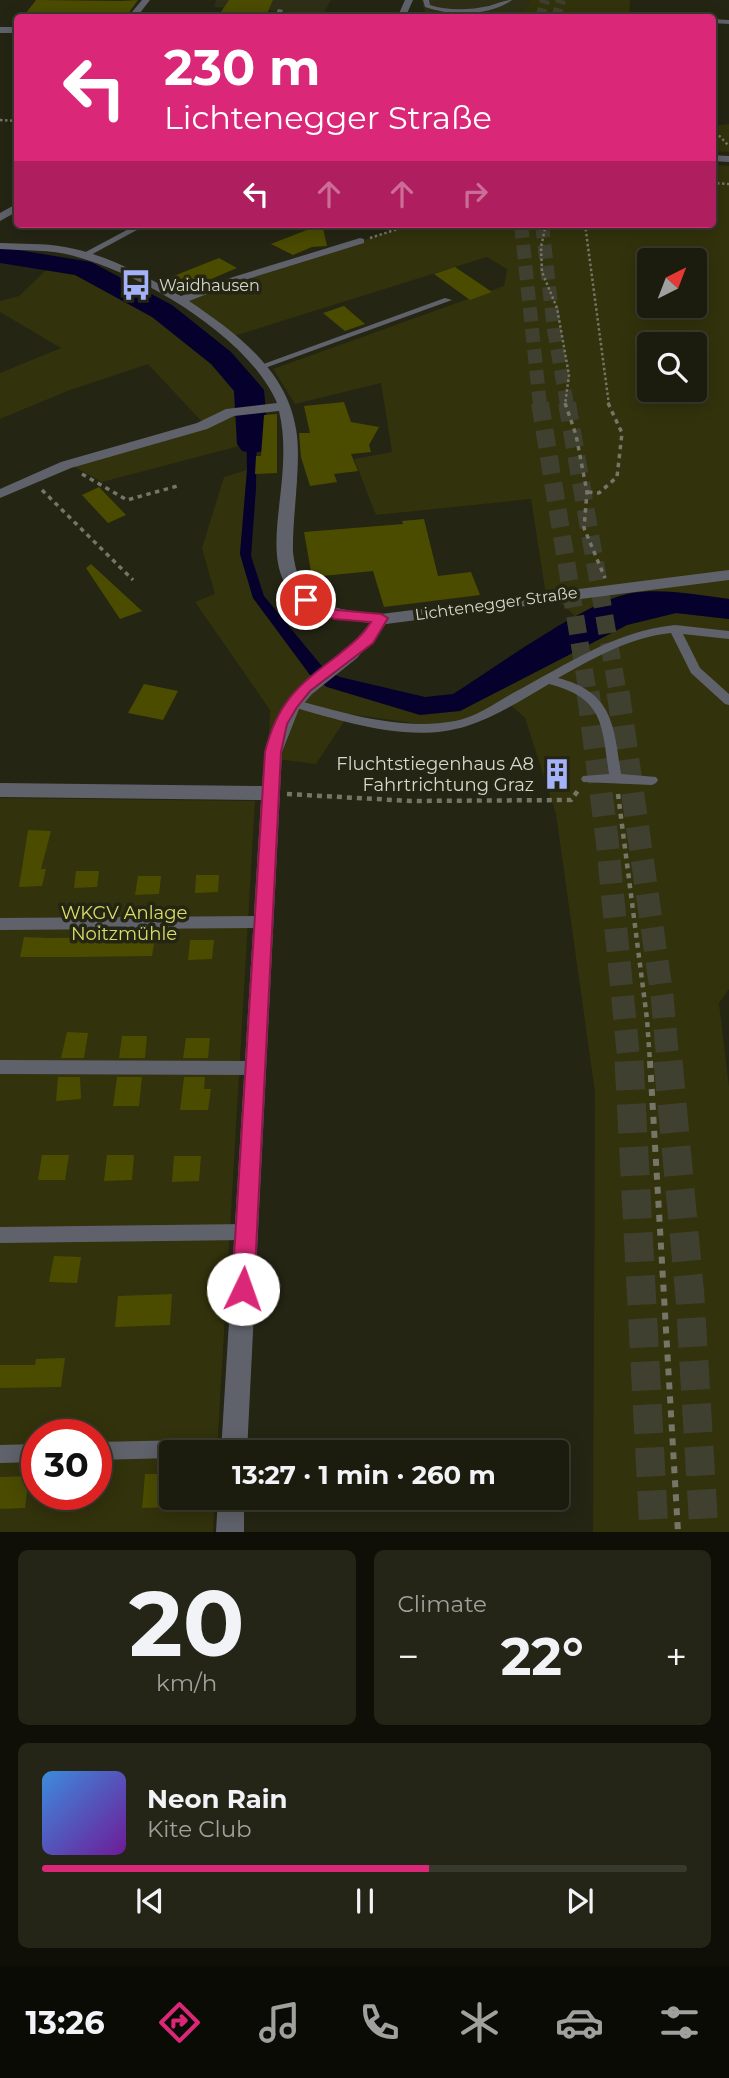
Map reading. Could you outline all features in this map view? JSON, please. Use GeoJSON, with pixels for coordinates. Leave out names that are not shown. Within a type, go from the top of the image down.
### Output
{"type":"FeatureCollection","features":[{"type":"Feature","properties":{"kind":"street"},"geometry":{"type":"LineString","coordinates":[[134,14],[146,0]]}},
{"type":"Feature","properties":{"kind":"street"},"geometry":{"type":"LineString","coordinates":[[179,301],[234,279],[360,241]]}},
{"type":"Feature","properties":{"kind":"street","name":"Lichtenegger Straße"},"geometry":{"type":"LineString","coordinates":[[0,246],[84,255],[207,317],[262,366],[284,406],[290,428],[286,561],[291,583],[306,600],[334,614],[381,618],[729,575]]}},
{"type":"Feature","properties":{"kind":"street"},"geometry":{"type":"LineString","coordinates":[[0,494],[66,465],[202,426],[238,410],[284,406]]}},
{"type":"Feature","properties":{"kind":"street"},"geometry":{"type":"LineString","coordinates":[[235,1440],[273,752],[279,724],[292,703],[305,688],[357,650],[381,618]]}},
{"type":"Feature","properties":{"kind":"street"},"geometry":{"type":"LineString","coordinates":[[0,790],[270,793]]}},
{"type":"Feature","properties":{"kind":"street"},"geometry":{"type":"LineString","coordinates":[[230,1532],[231,1510]]}},
{"type":"Feature","properties":{"kind":"lane"},"geometry":{"type":"LineString","coordinates":[[426,0],[427,6],[434,14],[499,6],[509,0]]}},
{"type":"Feature","properties":{"kind":"lane"},"geometry":{"type":"LineString","coordinates":[[278,14],[280,10]]}},
{"type":"Feature","properties":{"kind":"lane"},"geometry":{"type":"LineString","coordinates":[[84,255],[137,228]]}},
{"type":"Feature","properties":{"kind":"lane"},"geometry":{"type":"LineString","coordinates":[[262,366],[448,300]]}},
{"type":"Feature","properties":{"kind":"lane"},"geometry":{"type":"LineString","coordinates":[[292,703],[356,719],[414,729],[457,724],[626,639],[655,629],[729,635]]}},
{"type":"Feature","properties":{"kind":"lane"},"geometry":{"type":"LineString","coordinates":[[675,629],[695,670],[729,701]]}},
{"type":"Feature","properties":{"kind":"lane"},"geometry":{"type":"LineString","coordinates":[[549,680],[574,684],[593,697],[605,716],[617,779]]}},
{"type":"Feature","properties":{"kind":"lane"},"geometry":{"type":"LineString","coordinates":[[587,779],[652,780]]}},
{"type":"Feature","properties":{"kind":"lane"},"geometry":{"type":"LineString","coordinates":[[0,924],[263,922]]}},
{"type":"Feature","properties":{"kind":"lane"},"geometry":{"type":"LineString","coordinates":[[0,1067],[255,1068]]}},
{"type":"Feature","properties":{"kind":"lane"},"geometry":{"type":"LineString","coordinates":[[0,1235],[247,1232]]}},
{"type":"Feature","properties":{"kind":"lane"},"geometry":{"type":"LineString","coordinates":[[112,1451],[159,1451]]}},
{"type":"Feature","properties":{"kind":"lane"},"geometry":{"type":"LineString","coordinates":[[0,1454],[21,1453]]}},
{"type":"Feature","properties":{"kind":"path"},"geometry":{"type":"LineString","coordinates":[[716,132],[729,145]]}},
{"type":"Feature","properties":{"kind":"path"},"geometry":{"type":"LineString","coordinates":[[360,241],[401,228]]}},
{"type":"Feature","properties":{"kind":"path"},"geometry":{"type":"LineString","coordinates":[[545,228],[541,247],[542,272],[557,308],[569,375],[564,396],[567,415],[576,435],[587,492],[584,528],[609,588]]}},
{"type":"Feature","properties":{"kind":"path"},"geometry":{"type":"LineString","coordinates":[[586,228],[608,403],[622,433],[617,477],[599,493],[587,492]]}},
{"type":"Feature","properties":{"kind":"path"},"geometry":{"type":"LineString","coordinates":[[66,465],[127,500],[181,485]]}},
{"type":"Feature","properties":{"kind":"path"},"geometry":{"type":"LineString","coordinates":[[32,480],[134,580]]}},
{"type":"Feature","properties":{"kind":"path"},"geometry":{"type":"LineString","coordinates":[[270,793],[411,801],[571,800],[587,779]]}},
{"type":"Feature","properties":{"kind":"path"},"geometry":{"type":"LineString","coordinates":[[617,779],[646,1018],[678,1532]]}},
{"type":"Feature","properties":{"kind":"shaded area"},"geometry":{"type":"Polygon","coordinates":[[[216,0],[331,0],[323,14],[214,7],[216,0]]]}},
{"type":"Feature","properties":{"kind":"shaded area"},"geometry":{"type":"Polygon","coordinates":[[[421,0],[530,0],[525,13],[443,14],[425,12],[421,0]]]}},
{"type":"Feature","properties":{"kind":"shaded area"},"geometry":{"type":"Polygon","coordinates":[[[0,253],[82,268],[162,311],[221,358],[249,390],[257,411],[256,488],[251,556],[264,596],[325,670],[340,677],[425,697],[453,694],[567,621],[613,598],[632,593],[668,592],[729,599],[729,619],[676,613],[627,625],[460,711],[420,715],[327,687],[310,675],[253,598],[240,554],[247,470],[246,409],[242,389],[214,358],[156,313],[74,272],[0,261],[0,253]]]}},
{"type":"Feature","properties":{"kind":"green space"},"geometry":{"type":"Polygon","coordinates":[[[530,0],[630,0],[629,14],[523,14],[530,0]]]}},
{"type":"Feature","properties":{"kind":"green space"},"geometry":{"type":"Polygon","coordinates":[[[716,124],[729,124],[729,152],[716,151],[716,124]]]}},
{"type":"Feature","properties":{"kind":"green space"},"geometry":{"type":"Polygon","coordinates":[[[716,165],[729,166],[729,599],[668,592],[632,595],[596,606],[576,617],[545,589],[531,499],[376,515],[354,459],[392,452],[381,383],[295,404],[273,369],[504,286],[507,269],[487,257],[234,336],[183,299],[401,228],[716,228],[716,165]]]}},
{"type":"Feature","properties":{"kind":"green space"},"geometry":{"type":"Polygon","coordinates":[[[47,269],[74,272],[156,313],[214,358],[243,389],[247,444],[102,482],[69,464],[205,425],[148,364],[70,390],[0,419],[0,373],[61,348],[0,312],[0,301],[19,296],[47,269]]]}},
{"type":"Feature","properties":{"kind":"green space"},"geometry":{"type":"Polygon","coordinates":[[[247,470],[240,554],[253,598],[310,675],[460,711],[627,625],[676,613],[729,619],[729,989],[719,1003],[729,1087],[729,1532],[593,1532],[595,1093],[556,814],[525,718],[504,699],[475,718],[433,726],[349,714],[316,764],[268,758],[270,710],[195,602],[215,594],[202,548],[224,477],[247,470]]]}},
{"type":"Feature","properties":{"kind":"green space","name":"WKGV Anlage Noitzmühle"},"geometry":{"type":"Polygon","coordinates":[[[0,798],[255,801],[218,1440],[159,1440],[159,1510],[214,1510],[213,1532],[0,1532],[0,798]]]}},
{"type":"Feature","properties":{"kind":"building"},"geometry":{"type":"Polygon","coordinates":[[[36,0],[138,0],[128,14],[25,14],[36,0]]]}},
{"type":"Feature","properties":{"kind":"building"},"geometry":{"type":"Polygon","coordinates":[[[229,0],[273,0],[267,14],[220,14],[229,0]]]}},
{"type":"Feature","properties":{"kind":"building"},"geometry":{"type":"Polygon","coordinates":[[[312,228],[323,228],[327,246],[312,247],[293,255],[271,244],[312,228]]]}},
{"type":"Feature","properties":{"kind":"building"},"geometry":{"type":"Polygon","coordinates":[[[219,258],[237,268],[190,288],[171,277],[219,258]]]}},
{"type":"Feature","properties":{"kind":"building"},"geometry":{"type":"Polygon","coordinates":[[[455,267],[492,292],[470,300],[434,274],[455,267]]]}},
{"type":"Feature","properties":{"kind":"building"},"geometry":{"type":"Polygon","coordinates":[[[344,306],[365,324],[345,331],[323,313],[344,306]]]}},
{"type":"Feature","properties":{"kind":"building"},"geometry":{"type":"Polygon","coordinates":[[[344,402],[351,422],[379,427],[369,445],[371,452],[351,454],[358,471],[334,474],[337,482],[310,486],[301,457],[299,433],[310,433],[304,406],[344,402]]]}},
{"type":"Feature","properties":{"kind":"building"},"geometry":{"type":"Polygon","coordinates":[[[277,414],[277,473],[255,474],[256,456],[261,456],[264,415],[277,414]]]}},
{"type":"Feature","properties":{"kind":"building"},"geometry":{"type":"Polygon","coordinates":[[[99,487],[126,515],[108,523],[82,495],[99,487]]]}},
{"type":"Feature","properties":{"kind":"building"},"geometry":{"type":"Polygon","coordinates":[[[424,519],[438,576],[471,572],[480,595],[384,607],[373,571],[312,577],[304,532],[403,524],[402,521],[424,519]]]}},
{"type":"Feature","properties":{"kind":"building"},"geometry":{"type":"Polygon","coordinates":[[[91,564],[142,611],[120,619],[86,568],[91,564]]]}},
{"type":"Feature","properties":{"kind":"building"},"geometry":{"type":"Polygon","coordinates":[[[144,684],[178,691],[163,720],[128,713],[144,684]]]}},
{"type":"Feature","properties":{"kind":"building"},"geometry":{"type":"Polygon","coordinates":[[[28,830],[51,831],[41,869],[46,869],[42,886],[19,887],[28,830]]]}},
{"type":"Feature","properties":{"kind":"building"},"geometry":{"type":"Polygon","coordinates":[[[76,871],[99,871],[97,887],[74,888],[76,871]]]}},
{"type":"Feature","properties":{"kind":"building"},"geometry":{"type":"Polygon","coordinates":[[[196,875],[219,875],[218,892],[195,893],[196,875]]]}},
{"type":"Feature","properties":{"kind":"building"},"geometry":{"type":"Polygon","coordinates":[[[138,876],[161,876],[159,894],[135,895],[138,876]]]}},
{"type":"Feature","properties":{"kind":"building"},"geometry":{"type":"Polygon","coordinates":[[[24,937],[155,937],[152,956],[20,957],[24,937]]]}},
{"type":"Feature","properties":{"kind":"building"},"geometry":{"type":"Polygon","coordinates":[[[190,940],[214,940],[212,959],[188,960],[190,940]]]}},
{"type":"Feature","properties":{"kind":"building"},"geometry":{"type":"Polygon","coordinates":[[[67,1032],[88,1033],[84,1058],[61,1058],[67,1032]]]}},
{"type":"Feature","properties":{"kind":"building"},"geometry":{"type":"Polygon","coordinates":[[[122,1036],[147,1036],[145,1058],[119,1058],[122,1036]]]}},
{"type":"Feature","properties":{"kind":"building"},"geometry":{"type":"Polygon","coordinates":[[[186,1038],[210,1038],[208,1058],[183,1058],[186,1038]]]}},
{"type":"Feature","properties":{"kind":"building"},"geometry":{"type":"Polygon","coordinates":[[[58,1077],[80,1077],[81,1099],[56,1101],[58,1077]]]}},
{"type":"Feature","properties":{"kind":"building"},"geometry":{"type":"Polygon","coordinates":[[[117,1077],[142,1077],[139,1106],[113,1106],[117,1077]]]}},
{"type":"Feature","properties":{"kind":"building"},"geometry":{"type":"Polygon","coordinates":[[[184,1077],[205,1077],[204,1089],[211,1089],[208,1110],[180,1110],[184,1077]]]}},
{"type":"Feature","properties":{"kind":"building"},"geometry":{"type":"Polygon","coordinates":[[[42,1155],[69,1155],[65,1180],[38,1180],[42,1155]]]}},
{"type":"Feature","properties":{"kind":"building"},"geometry":{"type":"Polygon","coordinates":[[[107,1155],[134,1155],[132,1180],[104,1181],[107,1155]]]}},
{"type":"Feature","properties":{"kind":"building"},"geometry":{"type":"Polygon","coordinates":[[[174,1156],[201,1156],[199,1181],[172,1182],[174,1156]]]}},
{"type":"Feature","properties":{"kind":"building"},"geometry":{"type":"Polygon","coordinates":[[[54,1256],[81,1257],[77,1283],[49,1282],[54,1256]]]}},
{"type":"Feature","properties":{"kind":"building"},"geometry":{"type":"Polygon","coordinates":[[[172,1294],[170,1325],[115,1327],[118,1296],[172,1294]]]}},
{"type":"Feature","properties":{"kind":"building"},"geometry":{"type":"Polygon","coordinates":[[[65,1358],[61,1387],[0,1388],[0,1365],[35,1365],[36,1359],[65,1358]]]}},
{"type":"Feature","properties":{"kind":"building"},"geometry":{"type":"Polygon","coordinates":[[[145,1474],[159,1474],[159,1507],[142,1508],[145,1474]]]}},
{"type":"Feature","properties":{"kind":"building"},"geometry":{"type":"Polygon","coordinates":[[[21,1476],[21,1508],[0,1509],[0,1477],[21,1476]]]}},
{"type":"Feature","properties":{"kind":"waterway"},"geometry":{"type":"LineString","coordinates":[[0,255],[82,268],[162,311],[221,358],[249,390],[253,444]]}},
{"type":"Feature","properties":{"kind":"tunnel"},"geometry":{"type":"LineString","coordinates":[[541,14],[545,0]]}},
{"type":"Feature","properties":{"kind":"tunnel"},"geometry":{"type":"LineString","coordinates":[[557,14],[561,0]]}},
{"type":"Feature","properties":{"kind":"tunnel"},"geometry":{"type":"LineString","coordinates":[[521,228],[540,405]]}},
{"type":"Feature","properties":{"kind":"tunnel"},"geometry":{"type":"LineString","coordinates":[[542,228],[554,330],[567,405]]}},
{"type":"Feature","properties":{"kind":"tunnel"},"geometry":{"type":"LineString","coordinates":[[540,403],[588,694]]}},
{"type":"Feature","properties":{"kind":"tunnel"},"geometry":{"type":"LineString","coordinates":[[567,403],[618,694]]}},
{"type":"Feature","properties":{"kind":"tunnel"},"geometry":{"type":"LineString","coordinates":[[588,692],[607,839],[629,1062]]}},
{"type":"Feature","properties":{"kind":"tunnel"},"geometry":{"type":"LineString","coordinates":[[618,692],[662,996],[668,1062]]}},
{"type":"Feature","properties":{"kind":"tunnel"},"geometry":{"type":"LineString","coordinates":[[629,1061],[654,1532]]}},
{"type":"Feature","properties":{"kind":"tunnel"},"geometry":{"type":"LineString","coordinates":[[668,1061],[690,1297],[704,1532]]}},
{"type":"Feature","properties":{"kind":"place","name":"Waidhausen"},"geometry":{"type":"Point","coordinates":[136,285]}},
{"type":"Feature","properties":{"kind":"place","name":"Fluchtstiegenhaus A8 Fahrtrichtung Graz"},"geometry":{"type":"Point","coordinates":[557,774]}},
{"type":"Feature","properties":{"kind":"route"},"geometry":{"type":"LineString","coordinates":[[243,1289],[273,752],[279,724],[292,703],[305,688],[368,640],[381,618],[334,614],[306,600]]}}]}
